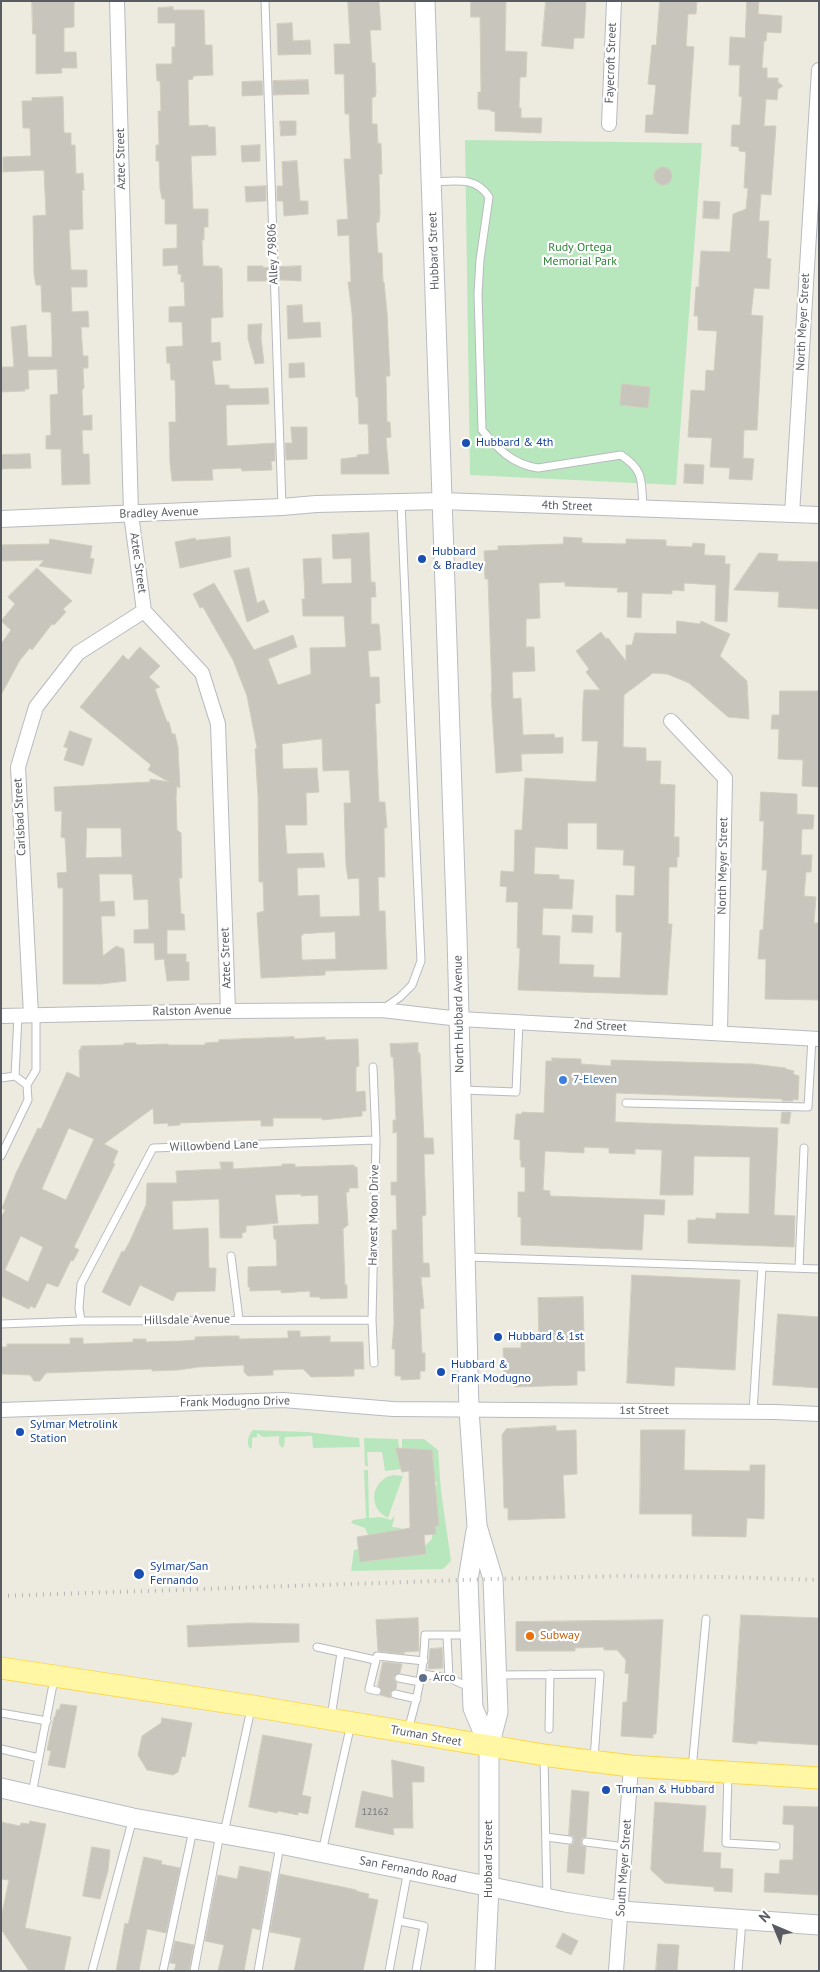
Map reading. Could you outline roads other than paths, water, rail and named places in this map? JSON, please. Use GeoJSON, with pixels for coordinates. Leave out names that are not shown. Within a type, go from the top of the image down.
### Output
{"type":"FeatureCollection","features":[{"type":"Feature","properties":{"kind":"main road","name":"Hubbard Street"},"geometry":{"type":"LineString","coordinates":[[425,1],[442,501]]}},
{"type":"Feature","properties":{"kind":"main road","name":"North Hubbard Avenue"},"geometry":{"type":"LineString","coordinates":[[442,501],[460,1019],[469,1410],[477,1526],[493,1579]]}},
{"type":"Feature","properties":{"kind":"main road","name":"North Hubbard Avenue"},"geometry":{"type":"LineString","coordinates":[[468,1580],[477,1526]]}},
{"type":"Feature","properties":{"kind":"main road","name":"Hubbard Street"},"geometry":{"type":"LineString","coordinates":[[484,1971],[489,1887],[489,1746],[498,1712],[493,1579]]}},
{"type":"Feature","properties":{"kind":"main road","name":"Hubbard Street"},"geometry":{"type":"LineString","coordinates":[[468,1580],[473,1708],[489,1746]]}},
{"type":"Feature","properties":{"kind":"main road","name":"Truman Street"},"geometry":{"type":"LineString","coordinates":[[1,1668],[252,1706],[544,1756],[631,1766],[819,1778]]}},
{"type":"Feature","properties":{"kind":"main road","name":"Truman Street"},"geometry":{"type":"LineString","coordinates":[[1,1676],[45,1675]]}},
{"type":"Feature","properties":{"kind":"main road","name":"San Fernando Road"},"geometry":{"type":"LineString","coordinates":[[1,1788],[133,1818],[280,1844],[547,1899],[621,1911],[819,1925]]}},
{"type":"Feature","properties":{"kind":"street","name":"Aztec Street"},"geometry":{"type":"LineString","coordinates":[[117,1],[131,514],[144,611],[202,673],[218,724],[228,1010]]}},
{"type":"Feature","properties":{"kind":"street","name":"Fayecroft Street"},"geometry":{"type":"LineString","coordinates":[[609,124],[614,1]]}},
{"type":"Feature","properties":{"kind":"street","name":"North Meyer Street"},"geometry":{"type":"LineString","coordinates":[[792,514],[819,70]]}},
{"type":"Feature","properties":{"kind":"street","name":"4th Street"},"geometry":{"type":"LineString","coordinates":[[316,504],[442,501],[819,515]]}},
{"type":"Feature","properties":{"kind":"street","name":"Bradley Avenue"},"geometry":{"type":"LineString","coordinates":[[1,518],[282,508],[316,504]]}},
{"type":"Feature","properties":{"kind":"street","name":"Carlsbad Street"},"geometry":{"type":"LineString","coordinates":[[28,1015],[18,767],[36,707],[78,654],[144,611]]}},
{"type":"Feature","properties":{"kind":"street","name":"North Meyer Street"},"geometry":{"type":"LineString","coordinates":[[670,721],[725,778],[720,1032]]}},
{"type":"Feature","properties":{"kind":"street","name":"Ralston Avenue"},"geometry":{"type":"LineString","coordinates":[[1,1016],[228,1010],[382,1010]]}},
{"type":"Feature","properties":{"kind":"street","name":"2nd Street"},"geometry":{"type":"LineString","coordinates":[[382,1010],[460,1019],[815,1038]]}},
{"type":"Feature","properties":{"kind":"street","name":"Frank Modugno Drive"},"geometry":{"type":"LineString","coordinates":[[1,1410],[283,1400],[393,1409],[469,1410]]}},
{"type":"Feature","properties":{"kind":"street","name":"1st Street"},"geometry":{"type":"LineString","coordinates":[[469,1410],[819,1414]]}},
{"type":"Feature","properties":{"kind":"street","name":"South Meyer Street"},"geometry":{"type":"LineString","coordinates":[[616,1971],[631,1766]]}},
{"type":"Feature","properties":{"kind":"lane","name":"Alley 79806"},"geometry":{"type":"LineString","coordinates":[[265,1],[282,508]]}},
{"type":"Feature","properties":{"kind":"lane"},"geometry":{"type":"LineString","coordinates":[[432,182],[470,181],[484,189],[489,198],[480,260],[478,294],[482,430],[512,460],[524,466],[538,468],[621,455],[634,463],[641,478],[643,508]]}},
{"type":"Feature","properties":{"kind":"lane"},"geometry":{"type":"LineString","coordinates":[[382,1010],[400,997],[412,985],[421,961],[401,503]]}},
{"type":"Feature","properties":{"kind":"lane"},"geometry":{"type":"LineString","coordinates":[[15,1076],[28,1015]]}},
{"type":"Feature","properties":{"kind":"lane"},"geometry":{"type":"LineString","coordinates":[[1,1156],[28,1100],[27,1085],[36,1070],[28,1015]]}},
{"type":"Feature","properties":{"kind":"lane"},"geometry":{"type":"LineString","coordinates":[[461,1090],[516,1092],[519,1022]]}},
{"type":"Feature","properties":{"kind":"lane"},"geometry":{"type":"LineString","coordinates":[[626,1103],[808,1107],[815,1038]]}},
{"type":"Feature","properties":{"kind":"lane","name":"Harvest Moon Drive"},"geometry":{"type":"LineString","coordinates":[[373,1067],[376,1140],[372,1320],[374,1363]]}},
{"type":"Feature","properties":{"kind":"lane"},"geometry":{"type":"LineString","coordinates":[[1,1078],[15,1076],[27,1085]]}},
{"type":"Feature","properties":{"kind":"lane","name":"Willowbend Lane"},"geometry":{"type":"LineString","coordinates":[[81,1321],[79,1308],[81,1284],[153,1148],[376,1140]]}},
{"type":"Feature","properties":{"kind":"lane"},"geometry":{"type":"LineString","coordinates":[[799,1268],[804,1148]]}},
{"type":"Feature","properties":{"kind":"lane"},"geometry":{"type":"LineString","coordinates":[[231,1256],[239,1320]]}},
{"type":"Feature","properties":{"kind":"lane"},"geometry":{"type":"LineString","coordinates":[[465,1257],[819,1269]]}},
{"type":"Feature","properties":{"kind":"lane"},"geometry":{"type":"LineString","coordinates":[[753,1412],[762,1267]]}},
{"type":"Feature","properties":{"kind":"lane","name":"Hillsdale Avenue"},"geometry":{"type":"LineString","coordinates":[[1,1324],[81,1321],[372,1320]]}},
{"type":"Feature","properties":{"kind":"lane"},"geometry":{"type":"LineString","coordinates":[[692,1769],[706,1619]]}},
{"type":"Feature","properties":{"kind":"lane"},"geometry":{"type":"LineString","coordinates":[[407,1732],[421,1678],[425,1634],[447,1636],[470,1635]]}},
{"type":"Feature","properties":{"kind":"lane"},"geometry":{"type":"LineString","coordinates":[[447,1636],[449,1678]]}},
{"type":"Feature","properties":{"kind":"lane"},"geometry":{"type":"LineString","coordinates":[[317,1647],[375,1660]]}},
{"type":"Feature","properties":{"kind":"lane"},"geometry":{"type":"LineString","coordinates":[[322,1853],[341,1721],[341,1653]]}},
{"type":"Feature","properties":{"kind":"lane"},"geometry":{"type":"LineString","coordinates":[[375,1660],[377,1656],[424,1661]]}},
{"type":"Feature","properties":{"kind":"lane"},"geometry":{"type":"LineString","coordinates":[[375,1660],[377,1672],[369,1689],[377,1691]]}},
{"type":"Feature","properties":{"kind":"lane"},"geometry":{"type":"LineString","coordinates":[[549,1728],[550,1674]]}},
{"type":"Feature","properties":{"kind":"lane"},"geometry":{"type":"LineString","coordinates":[[497,1675],[600,1674],[594,1762]]}},
{"type":"Feature","properties":{"kind":"lane"},"geometry":{"type":"LineString","coordinates":[[32,1794],[46,1721],[45,1675]]}},
{"type":"Feature","properties":{"kind":"lane"},"geometry":{"type":"LineString","coordinates":[[398,1678],[449,1678],[462,1684],[472,1685]]}},
{"type":"Feature","properties":{"kind":"lane"},"geometry":{"type":"LineString","coordinates":[[395,1694],[417,1699]]}},
{"type":"Feature","properties":{"kind":"lane"},"geometry":{"type":"LineString","coordinates":[[194,1971],[222,1833],[252,1706]]}},
{"type":"Feature","properties":{"kind":"lane"},"geometry":{"type":"LineString","coordinates":[[1,1713],[46,1721]]}},
{"type":"Feature","properties":{"kind":"lane"},"geometry":{"type":"LineString","coordinates":[[1,1749],[39,1758]]}},
{"type":"Feature","properties":{"kind":"lane"},"geometry":{"type":"LineString","coordinates":[[544,1756],[547,1899]]}},
{"type":"Feature","properties":{"kind":"lane"},"geometry":{"type":"LineString","coordinates":[[728,1772],[726,1843],[776,1846]]}},
{"type":"Feature","properties":{"kind":"lane"},"geometry":{"type":"LineString","coordinates":[[92,1971],[133,1818]]}},
{"type":"Feature","properties":{"kind":"lane"},"geometry":{"type":"LineString","coordinates":[[163,1971],[193,1828]]}},
{"type":"Feature","properties":{"kind":"lane"},"geometry":{"type":"LineString","coordinates":[[546,1837],[569,1840]]}},
{"type":"Feature","properties":{"kind":"lane"},"geometry":{"type":"LineString","coordinates":[[586,1842],[625,1847]]}},
{"type":"Feature","properties":{"kind":"lane"},"geometry":{"type":"LineString","coordinates":[[258,1971],[280,1844]]}},
{"type":"Feature","properties":{"kind":"lane"},"geometry":{"type":"LineString","coordinates":[[389,1971],[408,1870]]}},
{"type":"Feature","properties":{"kind":"lane"},"geometry":{"type":"LineString","coordinates":[[738,1971],[742,1919]]}},
{"type":"Feature","properties":{"kind":"lane"},"geometry":{"type":"LineString","coordinates":[[399,1920],[424,1926],[416,1971]]}},
{"type":"Feature","properties":{"kind":"railway"},"geometry":{"type":"LineString","coordinates":[[1,1596],[621,1576],[819,1580]]}},
{"type":"Feature","properties":{"kind":"place","name":"Hubbard & 4th"},"geometry":{"type":"Point","coordinates":[466,443]}},
{"type":"Feature","properties":{"kind":"place","name":"Hubbard & Bradley"},"geometry":{"type":"Point","coordinates":[422,559]}},
{"type":"Feature","properties":{"kind":"place","name":"7-Eleven"},"geometry":{"type":"Point","coordinates":[563,1080]}},
{"type":"Feature","properties":{"kind":"place","name":"Hubbard & 1st"},"geometry":{"type":"Point","coordinates":[498,1337]}},
{"type":"Feature","properties":{"kind":"place","name":"Hubbard & Frank Modugno"},"geometry":{"type":"Point","coordinates":[441,1372]}},
{"type":"Feature","properties":{"kind":"place","name":"Sylmar Metrolink Station"},"geometry":{"type":"Point","coordinates":[20,1432]}},
{"type":"Feature","properties":{"kind":"place","name":"Sylmar/San Fernando"},"geometry":{"type":"Point","coordinates":[139,1574]}},
{"type":"Feature","properties":{"kind":"place","name":"Subway"},"geometry":{"type":"Point","coordinates":[530,1636]}},
{"type":"Feature","properties":{"kind":"place","name":"Arco"},"geometry":{"type":"Point","coordinates":[423,1678]}},
{"type":"Feature","properties":{"kind":"place","name":"Truman & Hubbard"},"geometry":{"type":"Point","coordinates":[606,1790]}},
{"type":"Feature","properties":{"kind":"park label","name":"Rudy Ortega Memorial Park"},"geometry":{"type":"Point","coordinates":[580,255]}}]}
